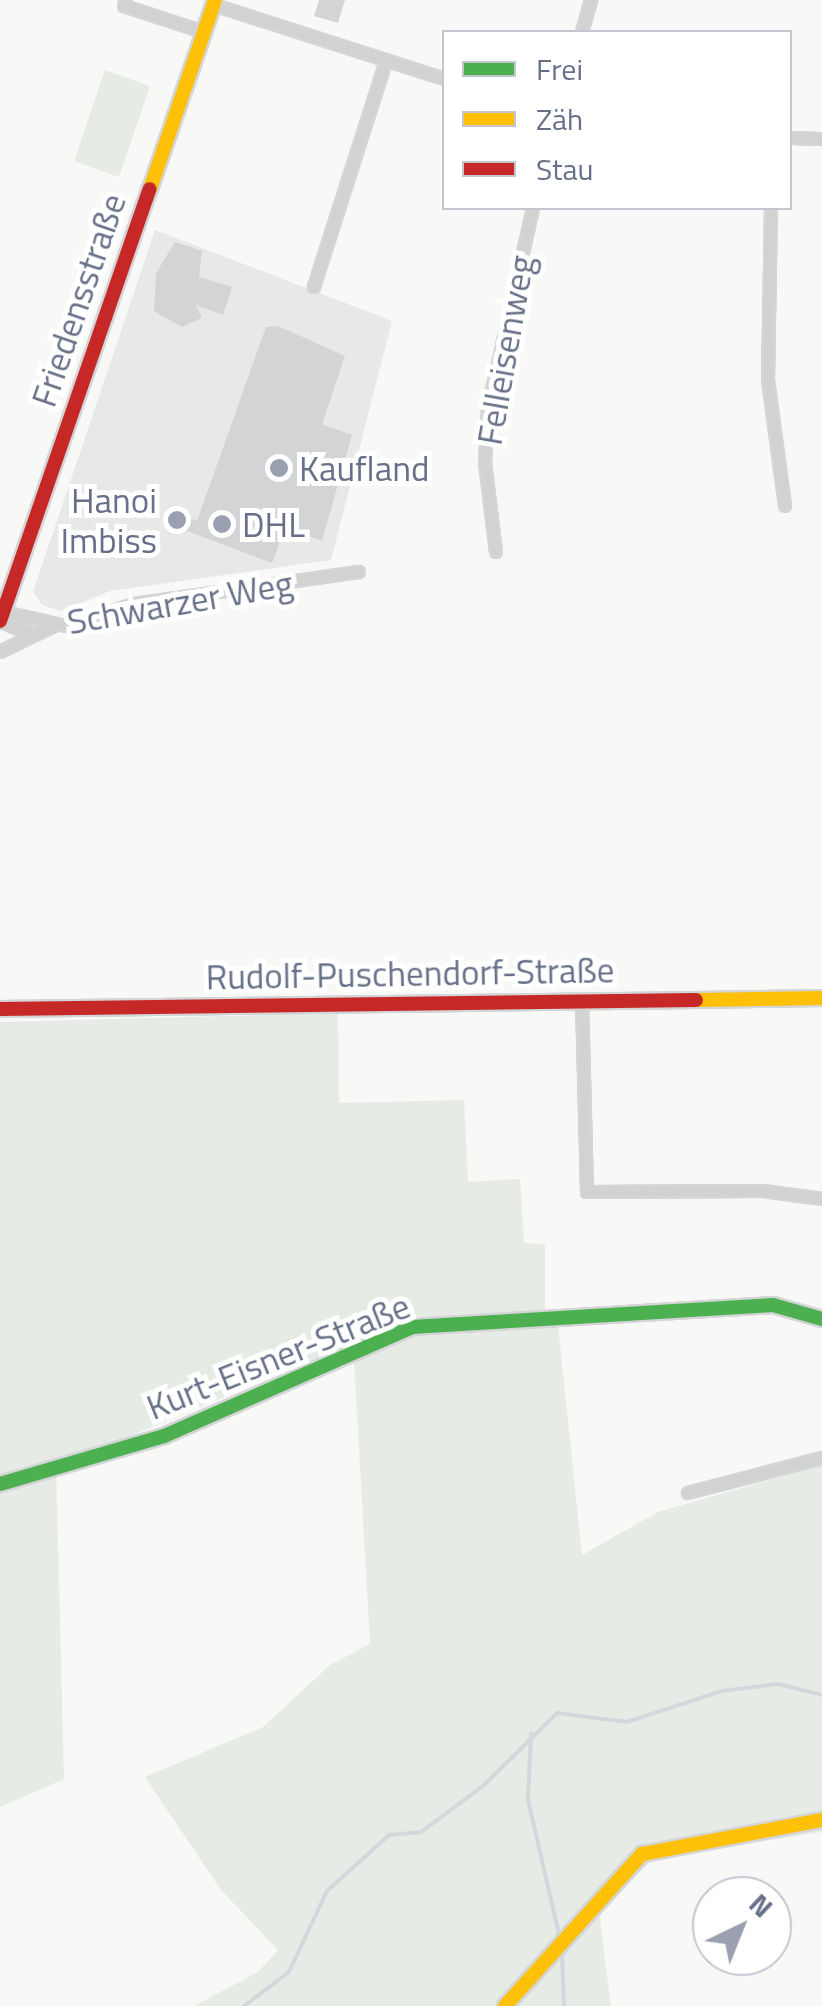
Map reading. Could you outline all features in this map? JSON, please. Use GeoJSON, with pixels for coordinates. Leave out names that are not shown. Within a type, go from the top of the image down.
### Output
{"type":"FeatureCollection","features":[{"type":"Feature","properties":{"kind":"street"},"geometry":{"type":"LineString","coordinates":[[126,0],[124,6],[204,32]]}},
{"type":"Feature","properties":{"kind":"street"},"geometry":{"type":"LineString","coordinates":[[583,30],[592,0]]}},
{"type":"Feature","properties":{"kind":"street"},"geometry":{"type":"LineString","coordinates":[[215,2],[385,64],[442,78]]}},
{"type":"Feature","properties":{"kind":"street","name":"Friedensstraße"},"geometry":{"type":"LineString","coordinates":[[1,615],[215,2]]}},
{"type":"Feature","properties":{"kind":"street"},"geometry":{"type":"LineString","coordinates":[[314,287],[385,64]]}},
{"type":"Feature","properties":{"kind":"street"},"geometry":{"type":"LineString","coordinates":[[792,138],[822,139]]}},
{"type":"Feature","properties":{"kind":"street","name":"Felleisenweg"},"geometry":{"type":"LineString","coordinates":[[496,552],[484,463],[488,408],[534,210]]}},
{"type":"Feature","properties":{"kind":"street"},"geometry":{"type":"LineString","coordinates":[[770,210],[768,380],[785,506]]}},
{"type":"Feature","properties":{"kind":"street","name":"Schwarzer Weg"},"geometry":{"type":"LineString","coordinates":[[1,615],[52,627],[134,604],[358,572]]}},
{"type":"Feature","properties":{"kind":"street"},"geometry":{"type":"LineString","coordinates":[[1,615],[9,625],[33,634]]}},
{"type":"Feature","properties":{"kind":"street"},"geometry":{"type":"LineString","coordinates":[[0,652],[52,627]]}},
{"type":"Feature","properties":{"kind":"street","name":"Rudolf-Puschendorf-Straße"},"geometry":{"type":"LineString","coordinates":[[0,1010],[822,998]]}},
{"type":"Feature","properties":{"kind":"street"},"geometry":{"type":"LineString","coordinates":[[582,1000],[587,1192],[763,1190],[822,1199]]}},
{"type":"Feature","properties":{"kind":"street","name":"Kurt-Eisner-Straße"},"geometry":{"type":"LineString","coordinates":[[0,1484],[164,1436],[412,1327],[774,1306],[822,1319]]}},
{"type":"Feature","properties":{"kind":"street"},"geometry":{"type":"LineString","coordinates":[[688,1493],[822,1458]]}},
{"type":"Feature","properties":{"kind":"street"},"geometry":{"type":"LineString","coordinates":[[505,2006],[642,1854],[822,1820]]}},
{"type":"Feature","properties":{"kind":"shaded area"},"geometry":{"type":"Polygon","coordinates":[[[105,70],[150,86],[119,177],[74,161],[105,70]]]}},
{"type":"Feature","properties":{"kind":"shaded area"},"geometry":{"type":"Polygon","coordinates":[[[155,230],[392,321],[331,560],[110,591],[61,611],[42,605],[33,592],[155,230]]]}},
{"type":"Feature","properties":{"kind":"shaded area"},"geometry":{"type":"Polygon","coordinates":[[[338,1013],[339,1103],[464,1100],[468,1182],[520,1179],[524,1243],[545,1244],[545,1325],[558,1325],[582,1555],[658,1512],[822,1465],[822,1832],[653,1859],[599,1912],[611,2006],[194,2006],[258,1972],[278,1950],[221,1890],[145,1777],[263,1727],[330,1665],[370,1644],[353,1343],[56,1467],[64,1779],[0,1807],[0,1022],[338,1013]]]}},
{"type":"Feature","properties":{"kind":"building"},"geometry":{"type":"Polygon","coordinates":[[[319,0],[345,0],[338,23],[314,16],[319,0]]]}},
{"type":"Feature","properties":{"kind":"building"},"geometry":{"type":"Polygon","coordinates":[[[175,242],[202,251],[199,277],[232,287],[223,315],[196,305],[202,318],[182,327],[154,311],[156,273],[175,242]]]}},
{"type":"Feature","properties":{"kind":"building","name":"Kaufland"},"geometry":{"type":"Polygon","coordinates":[[[278,326],[345,356],[322,424],[352,435],[322,541],[285,528],[272,563],[169,524],[173,513],[197,521],[266,327],[278,326]]]}},
{"type":"Feature","properties":{"kind":"waterway"},"geometry":{"type":"LineString","coordinates":[[244,2006],[289,1972],[327,1891],[389,1835],[421,1832],[483,1786],[557,1713],[627,1722],[722,1691],[778,1684],[822,1695]]}},
{"type":"Feature","properties":{"kind":"waterway"},"geometry":{"type":"LineString","coordinates":[[531,1733],[528,1800],[559,1934]]}},
{"type":"Feature","properties":{"kind":"waterway"},"geometry":{"type":"LineString","coordinates":[[562,1956],[564,2006]]}},
{"type":"Feature","properties":{"kind":"traffic: fast"},"geometry":{"type":"LineString","coordinates":[[0,1484],[164,1436],[412,1327],[773,1305],[822,1319]]}},
{"type":"Feature","properties":{"kind":"traffic: slow"},"geometry":{"type":"LineString","coordinates":[[150,189],[215,0]]}},
{"type":"Feature","properties":{"kind":"traffic: slow"},"geometry":{"type":"LineString","coordinates":[[696,1000],[822,998]]}},
{"type":"Feature","properties":{"kind":"traffic: slow"},"geometry":{"type":"LineString","coordinates":[[505,2006],[642,1854],[822,1820]]}},
{"type":"Feature","properties":{"kind":"traffic: jam"},"geometry":{"type":"LineString","coordinates":[[0,621],[150,189]]}},
{"type":"Feature","properties":{"kind":"traffic: jam"},"geometry":{"type":"LineString","coordinates":[[0,1009],[696,1000]]}},
{"type":"Feature","properties":{"kind":"place","name":"Kaufland"},"geometry":{"type":"Point","coordinates":[279,468]}},
{"type":"Feature","properties":{"kind":"place","name":"Hanoi Imbiss"},"geometry":{"type":"Point","coordinates":[177,520]}},
{"type":"Feature","properties":{"kind":"place","name":"DHL"},"geometry":{"type":"Point","coordinates":[222,524]}}]}
